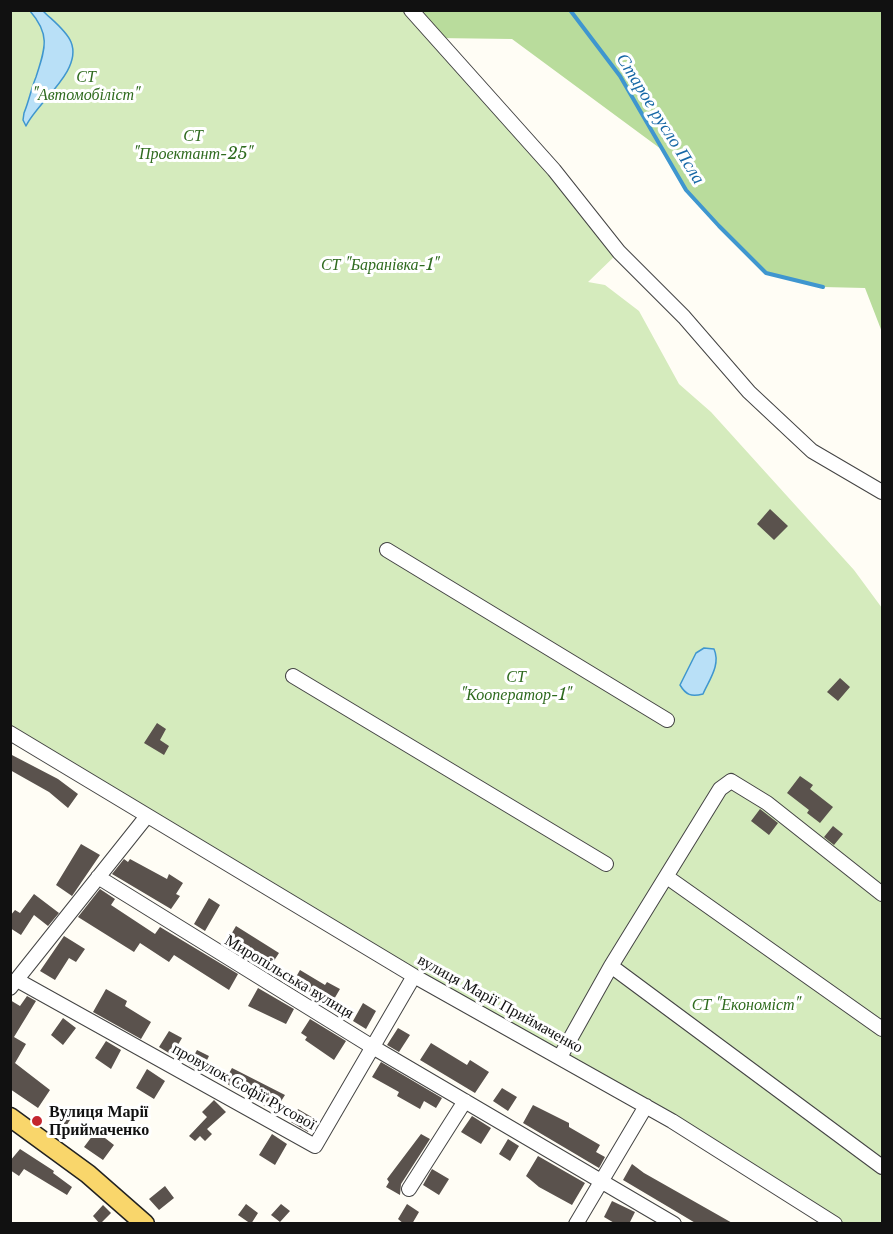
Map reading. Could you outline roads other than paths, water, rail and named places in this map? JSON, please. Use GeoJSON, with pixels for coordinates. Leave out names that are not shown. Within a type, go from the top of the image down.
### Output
{"type":"FeatureCollection","features":[{"type":"Feature","properties":{"kind":"main road"},"geometry":{"type":"LineString","coordinates":[[10,1118],[88,1174],[145,1224]]}},
{"type":"Feature","properties":{"kind":"street"},"geometry":{"type":"LineString","coordinates":[[411,10],[554,170],[619,252],[684,317],[749,392],[812,451],[882,492]]}},
{"type":"Feature","properties":{"kind":"street"},"geometry":{"type":"LineString","coordinates":[[387,550],[667,720]]}},
{"type":"Feature","properties":{"kind":"street"},"geometry":{"type":"LineString","coordinates":[[292,676],[606,864]]}},
{"type":"Feature","properties":{"kind":"street","name":"вулиця Марії Приймаченко"},"geometry":{"type":"LineString","coordinates":[[10,733],[122,798],[147,816],[414,976],[646,1106],[836,1224]]}},
{"type":"Feature","properties":{"kind":"street"},"geometry":{"type":"LineString","coordinates":[[560,1057],[611,966],[720,789],[731,781],[767,803],[882,894]]}},
{"type":"Feature","properties":{"kind":"street"},"geometry":{"type":"LineString","coordinates":[[14,984],[147,816]]}},
{"type":"Feature","properties":{"kind":"street"},"geometry":{"type":"LineString","coordinates":[[667,877],[882,1029]]}},
{"type":"Feature","properties":{"kind":"street","name":"Миропільська вулиця"},"geometry":{"type":"LineString","coordinates":[[98,878],[371,1046],[674,1224]]}},
{"type":"Feature","properties":{"kind":"street"},"geometry":{"type":"LineString","coordinates":[[611,966],[882,1167]]}},
{"type":"Feature","properties":{"kind":"street","name":"провулок Софії Русової"},"geometry":{"type":"LineString","coordinates":[[14,984],[315,1146],[371,1046],[414,976]]}},
{"type":"Feature","properties":{"kind":"street"},"geometry":{"type":"LineString","coordinates":[[409,1189],[465,1101]]}},
{"type":"Feature","properties":{"kind":"street"},"geometry":{"type":"LineString","coordinates":[[576,1224],[646,1106]]}},
{"type":"Feature","properties":{"kind":"water"},"geometry":{"type":"Polygon","coordinates":[[[30,11],[43,11],[58,25],[69,38],[73,53],[71,64],[65,75],[26,126],[23,120],[24,113],[44,50],[44,35],[30,11]]]}},
{"type":"Feature","properties":{"kind":"water"},"geometry":{"type":"Polygon","coordinates":[[[704,648],[714,649],[716,661],[713,672],[703,694],[689,694],[680,685],[696,653],[704,648]]]}},
{"type":"Feature","properties":{"kind":"waterway","name":"Старое русло Псла"},"geometry":{"type":"LineString","coordinates":[[570,10],[620,76],[686,190],[766,273],[823,287]]}},
{"type":"Feature","properties":{"kind":"place","name":"Вулиця Марії Приймаченко"},"geometry":{"type":"Point","coordinates":[37,1121]}},
{"type":"Feature","properties":{"kind":"park label","name":"СТ \"Автомобіліст\""},"geometry":{"type":"Point","coordinates":[86,86]}},
{"type":"Feature","properties":{"kind":"park label","name":"СТ \"Проектант-25\""},"geometry":{"type":"Point","coordinates":[193,145]}},
{"type":"Feature","properties":{"kind":"park label","name":"СТ \"Баранівка-1\""},"geometry":{"type":"Point","coordinates":[380,265]}},
{"type":"Feature","properties":{"kind":"park label","name":"СТ \"Кооператор-1\""},"geometry":{"type":"Point","coordinates":[516,686]}},
{"type":"Feature","properties":{"kind":"park label","name":"СТ \"Економіст\""},"geometry":{"type":"Point","coordinates":[746,1005]}}]}
